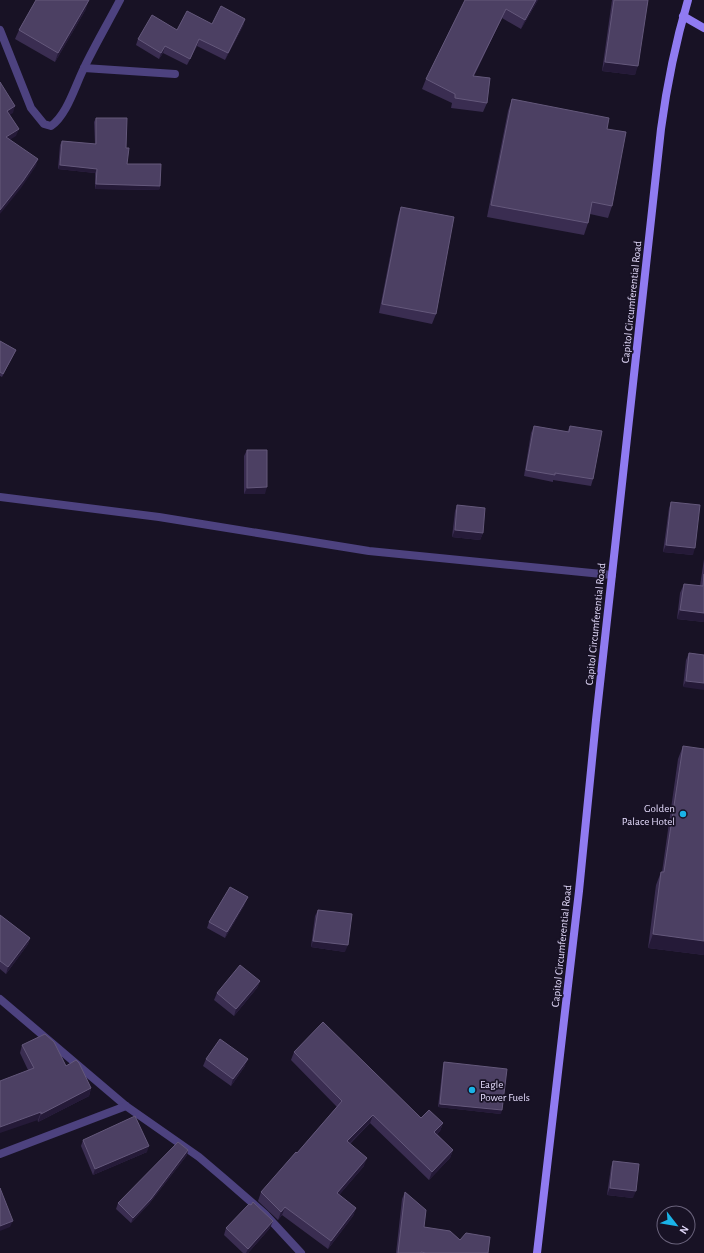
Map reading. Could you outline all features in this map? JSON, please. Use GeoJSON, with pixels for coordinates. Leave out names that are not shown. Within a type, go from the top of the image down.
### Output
{"type":"FeatureCollection","features":[{"type":"Feature","properties":{"kind":"main road","name":"Capitol Circumferential Road"},"geometry":{"type":"LineString","coordinates":[[537,1253],[579,891],[596,720],[661,130],[668,82],[688,0]]}},
{"type":"Feature","properties":{"kind":"main road"},"geometry":{"type":"LineString","coordinates":[[683,16],[704,28]]}},
{"type":"Feature","properties":{"kind":"street"},"geometry":{"type":"LineString","coordinates":[[0,30],[31,108],[44,124],[51,126],[57,122],[65,108],[84,68],[120,0]]}},
{"type":"Feature","properties":{"kind":"street"},"geometry":{"type":"LineString","coordinates":[[84,68],[175,74]]}},
{"type":"Feature","properties":{"kind":"street"},"geometry":{"type":"LineString","coordinates":[[0,497],[159,517],[369,551],[612,575]]}},
{"type":"Feature","properties":{"kind":"street"},"geometry":{"type":"LineString","coordinates":[[0,999],[126,1106],[205,1162],[265,1214],[301,1253]]}},
{"type":"Feature","properties":{"kind":"street"},"geometry":{"type":"LineString","coordinates":[[0,1154],[126,1106]]}},
{"type":"Feature","properties":{"kind":"building"},"geometry":{"type":"Polygon","coordinates":[[[36,0],[89,0],[58,53],[19,30],[36,0]]]}},
{"type":"Feature","properties":{"kind":"building"},"geometry":{"type":"Polygon","coordinates":[[[465,0],[536,0],[525,20],[506,9],[473,76],[490,78],[487,103],[455,98],[455,94],[426,79],[465,0]]]}},
{"type":"Feature","properties":{"kind":"building"},"geometry":{"type":"Polygon","coordinates":[[[614,0],[648,0],[638,66],[605,62],[614,0]]]}},
{"type":"Feature","properties":{"kind":"building"},"geometry":{"type":"Polygon","coordinates":[[[221,6],[245,19],[228,53],[199,39],[190,59],[165,46],[161,53],[138,39],[152,15],[177,30],[187,11],[212,24],[221,6]]]}},
{"type":"Feature","properties":{"kind":"building"},"geometry":{"type":"Polygon","coordinates":[[[0,82],[15,106],[7,111],[19,129],[6,137],[38,159],[0,210],[0,82]]]}},
{"type":"Feature","properties":{"kind":"building"},"geometry":{"type":"Polygon","coordinates":[[[512,99],[609,118],[607,129],[626,132],[612,206],[592,202],[588,223],[491,205],[512,99]]]}},
{"type":"Feature","properties":{"kind":"building"},"geometry":{"type":"Polygon","coordinates":[[[96,118],[127,118],[126,148],[129,148],[127,164],[161,164],[160,186],[96,184],[97,169],[60,165],[62,141],[96,144],[96,118]]]}},
{"type":"Feature","properties":{"kind":"building"},"geometry":{"type":"Polygon","coordinates":[[[401,207],[454,217],[436,314],[382,304],[401,207]]]}},
{"type":"Feature","properties":{"kind":"building"},"geometry":{"type":"Polygon","coordinates":[[[0,341],[16,350],[3,374],[0,372],[0,341]]]}},
{"type":"Feature","properties":{"kind":"building"},"geometry":{"type":"Polygon","coordinates":[[[534,426],[569,432],[570,426],[602,431],[593,479],[526,470],[534,426]]]}},
{"type":"Feature","properties":{"kind":"building"},"geometry":{"type":"Polygon","coordinates":[[[247,450],[267,450],[267,487],[247,488],[247,450]]]}},
{"type":"Feature","properties":{"kind":"building"},"geometry":{"type":"Polygon","coordinates":[[[671,502],[700,505],[695,548],[666,545],[671,502]]]}},
{"type":"Feature","properties":{"kind":"building"},"geometry":{"type":"Polygon","coordinates":[[[457,505],[485,508],[483,533],[455,530],[457,505]]]}},
{"type":"Feature","properties":{"kind":"building"},"geometry":{"type":"Polygon","coordinates":[[[704,574],[704,613],[680,610],[684,584],[703,586],[704,574]]]}},
{"type":"Feature","properties":{"kind":"building"},"geometry":{"type":"Polygon","coordinates":[[[689,653],[704,655],[704,683],[686,681],[689,653]]]}},
{"type":"Feature","properties":{"kind":"building","name":"Golden Palace Hotel"},"geometry":{"type":"Polygon","coordinates":[[[683,746],[704,749],[704,941],[653,934],[661,872],[664,872],[683,746]]]}},
{"type":"Feature","properties":{"kind":"building"},"geometry":{"type":"Polygon","coordinates":[[[230,887],[248,897],[227,932],[209,922],[230,887]]]}},
{"type":"Feature","properties":{"kind":"building"},"geometry":{"type":"Polygon","coordinates":[[[318,910],[352,914],[348,945],[313,941],[318,910]]]}},
{"type":"Feature","properties":{"kind":"building"},"geometry":{"type":"Polygon","coordinates":[[[0,915],[30,938],[8,967],[0,961],[0,915]]]}},
{"type":"Feature","properties":{"kind":"building"},"geometry":{"type":"Polygon","coordinates":[[[240,965],[260,981],[236,1009],[217,993],[240,965]]]}},
{"type":"Feature","properties":{"kind":"building"},"geometry":{"type":"Polygon","coordinates":[[[323,1022],[421,1118],[429,1110],[443,1123],[434,1132],[453,1150],[432,1172],[373,1115],[347,1141],[367,1158],[337,1193],[356,1208],[331,1241],[285,1207],[281,1212],[261,1192],[342,1101],[294,1052],[323,1022]]]}},
{"type":"Feature","properties":{"kind":"building"},"geometry":{"type":"Polygon","coordinates":[[[45,1034],[54,1042],[66,1066],[76,1060],[79,1063],[91,1088],[41,1114],[41,1112],[0,1127],[0,1081],[34,1068],[22,1045],[45,1034]]]}},
{"type":"Feature","properties":{"kind":"building"},"geometry":{"type":"Polygon","coordinates":[[[220,1039],[248,1059],[233,1079],[206,1059],[220,1039]]]}},
{"type":"Feature","properties":{"kind":"building","name":"Eagle Power Fuels"},"geometry":{"type":"Polygon","coordinates":[[[444,1062],[507,1069],[502,1110],[440,1104],[444,1062]]]}},
{"type":"Feature","properties":{"kind":"building"},"geometry":{"type":"Polygon","coordinates":[[[135,1116],[149,1146],[95,1169],[83,1140],[135,1116]]]}},
{"type":"Feature","properties":{"kind":"building"},"geometry":{"type":"Polygon","coordinates":[[[178,1142],[188,1150],[151,1199],[133,1218],[118,1203],[178,1142]]]}},
{"type":"Feature","properties":{"kind":"building"},"geometry":{"type":"Polygon","coordinates":[[[613,1161],[639,1164],[636,1191],[610,1188],[613,1161]]]}},
{"type":"Feature","properties":{"kind":"building"},"geometry":{"type":"Polygon","coordinates":[[[0,1188],[13,1221],[0,1226],[0,1188]]]}},
{"type":"Feature","properties":{"kind":"building"},"geometry":{"type":"Polygon","coordinates":[[[405,1192],[426,1210],[424,1227],[450,1231],[460,1240],[466,1233],[490,1237],[488,1253],[398,1253],[405,1192]]]}},
{"type":"Feature","properties":{"kind":"building"},"geometry":{"type":"Polygon","coordinates":[[[253,1202],[273,1221],[248,1249],[226,1228],[249,1204],[251,1205],[253,1202]]]}},
{"type":"Feature","properties":{"kind":"place","name":"Golden Palace Hotel"},"geometry":{"type":"Point","coordinates":[683,814]}},
{"type":"Feature","properties":{"kind":"place","name":"Eagle Power Fuels"},"geometry":{"type":"Point","coordinates":[472,1090]}}]}
